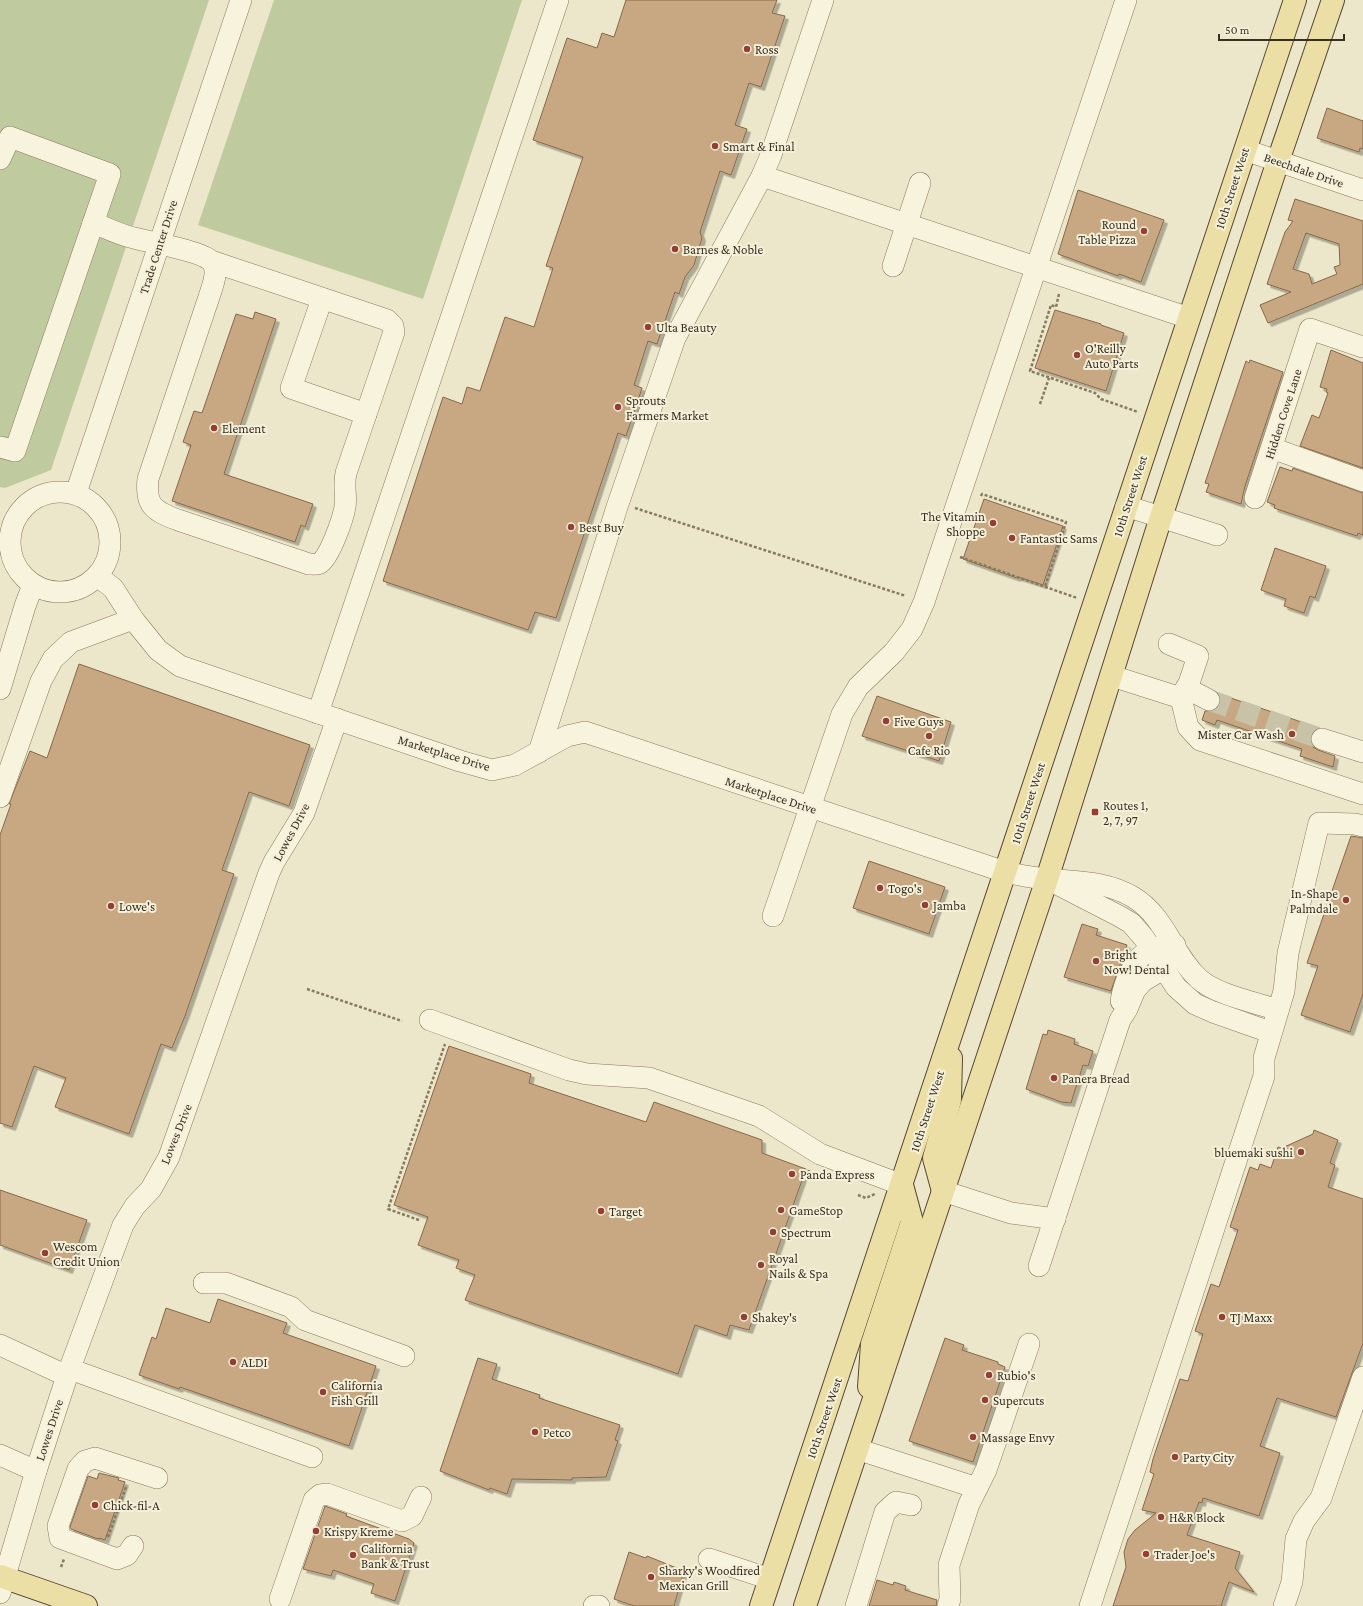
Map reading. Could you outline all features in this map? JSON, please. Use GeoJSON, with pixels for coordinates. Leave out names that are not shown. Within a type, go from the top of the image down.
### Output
{"type":"FeatureCollection","features":[{"type":"Feature","properties":{"kind":"main road","name":"10th Street West"},"geometry":{"type":"LineString","coordinates":[[761,1606],[1295,0]]}},
{"type":"Feature","properties":{"kind":"main road"},"geometry":{"type":"LineString","coordinates":[[805,1606],[1047,879],[1161,517],[1278,161],[1333,0]]}},
{"type":"Feature","properties":{"kind":"main road"},"geometry":{"type":"LineString","coordinates":[[943,1191],[934,1158],[950,1100],[951,1036]]}},
{"type":"Feature","properties":{"kind":"main road"},"geometry":{"type":"LineString","coordinates":[[867,1420],[872,1344],[912,1222],[902,1185]]}},
{"type":"Feature","properties":{"kind":"main road"},"geometry":{"type":"LineString","coordinates":[[1,1582],[86,1606]]}},
{"type":"Feature","properties":{"kind":"street","name":"Trade Center Drive"},"geometry":{"type":"LineString","coordinates":[[76,494],[241,0]]}},
{"type":"Feature","properties":{"kind":"street","name":"Lowes Drive"},"geometry":{"type":"LineString","coordinates":[[1,1582],[69,1373],[123,1225],[135,1206],[151,1189],[169,1157],[269,873],[274,862],[304,813],[327,716],[558,0]]}},
{"type":"Feature","properties":{"kind":"street"},"geometry":{"type":"LineString","coordinates":[[539,752],[618,502],[675,338],[762,176],[771,155],[823,0]]}},
{"type":"Feature","properties":{"kind":"street"},"geometry":{"type":"LineString","coordinates":[[773,916],[842,714],[858,687],[894,652],[912,629],[924,602],[1126,0]]}},
{"type":"Feature","properties":{"kind":"street"},"geometry":{"type":"LineString","coordinates":[[0,159],[10,137],[110,174],[15,451],[0,447]]}},
{"type":"Feature","properties":{"kind":"street","name":"Beechdale Drive"},"geometry":{"type":"LineString","coordinates":[[1244,150],[1363,190]]}},
{"type":"Feature","properties":{"kind":"street"},"geometry":{"type":"LineString","coordinates":[[762,176],[1189,318]]}},
{"type":"Feature","properties":{"kind":"street"},"geometry":{"type":"LineString","coordinates":[[893,266],[920,183]]}},
{"type":"Feature","properties":{"kind":"street"},"geometry":{"type":"LineString","coordinates":[[93,223],[134,238],[160,243],[387,320],[393,326],[394,332],[344,482],[345,508],[330,549],[322,562],[317,564],[309,564],[159,513],[149,502],[147,492],[148,479],[215,277],[211,261]]}},
{"type":"Feature","properties":{"kind":"street"},"geometry":{"type":"LineString","coordinates":[[322,298],[291,388],[366,414]]}},
{"type":"Feature","properties":{"kind":"street","name":"Hidden Cove Lane"},"geometry":{"type":"LineString","coordinates":[[1255,498],[1310,329],[1363,347]]}},
{"type":"Feature","properties":{"kind":"street"},"geometry":{"type":"LineString","coordinates":[[1272,448],[1363,481]]}},
{"type":"Feature","properties":{"kind":"street"},"geometry":{"type":"LineString","coordinates":[[59,491],[76,494],[91,502],[103,515],[109,531],[110,548],[105,565],[97,576],[83,587],[66,592],[48,591],[33,585],[20,574],[12,558],[8,541],[6,521],[26,503],[41,494],[59,491]]}},
{"type":"Feature","properties":{"kind":"street"},"geometry":{"type":"LineString","coordinates":[[1126,506],[1217,535]]}},
{"type":"Feature","properties":{"kind":"street","name":"Marketplace Drive"},"geometry":{"type":"LineString","coordinates":[[97,576],[113,588],[132,619],[158,650],[180,666],[460,761],[492,770],[515,765],[567,736],[585,732],[1005,872],[1047,879]]}},
{"type":"Feature","properties":{"kind":"street"},"geometry":{"type":"LineString","coordinates":[[0,689],[25,606],[33,585]]}},
{"type":"Feature","properties":{"kind":"street"},"geometry":{"type":"LineString","coordinates":[[0,797],[41,681],[53,660],[70,642],[132,619]]}},
{"type":"Feature","properties":{"kind":"street"},"geometry":{"type":"LineString","coordinates":[[1169,644],[1198,656],[1184,693],[1188,727],[1200,740],[1363,794]]}},
{"type":"Feature","properties":{"kind":"street"},"geometry":{"type":"LineString","coordinates":[[1112,676],[1209,700]]}},
{"type":"Feature","properties":{"kind":"street"},"geometry":{"type":"LineString","coordinates":[[1322,739],[1363,752]]}},
{"type":"Feature","properties":{"kind":"street"},"geometry":{"type":"LineString","coordinates":[[1090,1606],[1264,1076],[1263,1063],[1270,1032],[1284,991],[1288,953],[1319,823],[1355,824],[1363,826]]}},
{"type":"Feature","properties":{"kind":"street"},"geometry":{"type":"LineString","coordinates":[[1047,879],[1092,882],[1132,896],[1153,914],[1190,968],[1207,985],[1278,1010]]}},
{"type":"Feature","properties":{"kind":"street"},"geometry":{"type":"LineString","coordinates":[[1047,879],[1126,920],[1141,934],[1163,969],[1180,992],[1200,1007],[1270,1032]]}},
{"type":"Feature","properties":{"kind":"street"},"geometry":{"type":"LineString","coordinates":[[1120,1020],[1121,1001],[1128,978],[1139,960],[1151,949],[1175,945]]}},
{"type":"Feature","properties":{"kind":"street"},"geometry":{"type":"LineString","coordinates":[[1039,1266],[1120,1020],[1127,1009],[1135,990],[1143,981],[1163,969],[1175,945]]}},
{"type":"Feature","properties":{"kind":"street"},"geometry":{"type":"LineString","coordinates":[[430,1020],[563,1068],[588,1074],[649,1078],[759,1116],[820,1154],[902,1185]]}},
{"type":"Feature","properties":{"kind":"street"},"geometry":{"type":"LineString","coordinates":[[943,1191],[1011,1213],[1055,1219]]}},
{"type":"Feature","properties":{"kind":"street"},"geometry":{"type":"LineString","coordinates":[[204,1283],[226,1283],[291,1307],[305,1320],[404,1356]]}},
{"type":"Feature","properties":{"kind":"street"},"geometry":{"type":"LineString","coordinates":[[948,1606],[950,1599],[949,1565],[969,1504],[986,1470],[1029,1344]]}},
{"type":"Feature","properties":{"kind":"street"},"geometry":{"type":"LineString","coordinates":[[0,1345],[69,1373],[312,1457]]}},
{"type":"Feature","properties":{"kind":"street"},"geometry":{"type":"LineString","coordinates":[[1284,1606],[1292,1582],[1296,1539],[1304,1521],[1321,1498],[1363,1377]]}},
{"type":"Feature","properties":{"kind":"street"},"geometry":{"type":"LineString","coordinates":[[857,1449],[977,1488]]}},
{"type":"Feature","properties":{"kind":"street"},"geometry":{"type":"LineString","coordinates":[[0,1455],[36,1471]]}},
{"type":"Feature","properties":{"kind":"street"},"geometry":{"type":"LineString","coordinates":[[133,1546],[127,1555],[117,1559],[60,1538],[58,1526],[78,1469],[85,1461],[99,1458],[159,1474]]}},
{"type":"Feature","properties":{"kind":"street"},"geometry":{"type":"LineString","coordinates":[[280,1599],[314,1500],[317,1497],[327,1494],[402,1521],[412,1516],[421,1497]]}},
{"type":"Feature","properties":{"kind":"street"},"geometry":{"type":"LineString","coordinates":[[856,1606],[885,1512],[896,1502],[911,1504]]}},
{"type":"Feature","properties":{"kind":"street"},"geometry":{"type":"LineString","coordinates":[[709,1559],[770,1579]]}},
{"type":"Feature","properties":{"kind":"street"},"geometry":{"type":"LineString","coordinates":[[594,1606],[599,1606]]}},
{"type":"Feature","properties":{"kind":"path"},"geometry":{"type":"LineString","coordinates":[[1059,292],[1056,307],[1052,305],[1030,371],[1095,393],[1101,399],[1138,412]]}},
{"type":"Feature","properties":{"kind":"path"},"geometry":{"type":"LineString","coordinates":[[1040,404],[1049,378]]}},
{"type":"Feature","properties":{"kind":"path"},"geometry":{"type":"LineString","coordinates":[[979,501],[982,494],[1066,522],[1044,587]]}},
{"type":"Feature","properties":{"kind":"path"},"geometry":{"type":"LineString","coordinates":[[618,502],[924,602]]}},
{"type":"Feature","properties":{"kind":"path"},"geometry":{"type":"LineString","coordinates":[[962,551],[959,558],[1077,598]]}},
{"type":"Feature","properties":{"kind":"path"},"geometry":{"type":"LineString","coordinates":[[306,989],[402,1021]]}},
{"type":"Feature","properties":{"kind":"path"},"geometry":{"type":"LineString","coordinates":[[419,1220],[388,1209],[446,1043],[452,1044]]}},
{"type":"Feature","properties":{"kind":"path"},"geometry":{"type":"LineString","coordinates":[[808,1177],[810,1166]]}},
{"type":"Feature","properties":{"kind":"path"},"geometry":{"type":"LineString","coordinates":[[858,1195],[866,1198],[876,1194]]}},
{"type":"Feature","properties":{"kind":"path"},"geometry":{"type":"LineString","coordinates":[[108,1539],[128,1481]]}},
{"type":"Feature","properties":{"kind":"green space"},"geometry":{"type":"Polygon","coordinates":[[[0,0],[209,0],[51,470],[5,488],[0,487],[0,0]]]}},
{"type":"Feature","properties":{"kind":"green space"},"geometry":{"type":"Polygon","coordinates":[[[274,0],[522,0],[423,299],[198,225],[274,0]]]}},
{"type":"Feature","properties":{"kind":"building"},"geometry":{"type":"Polygon","coordinates":[[[626,0],[777,0],[772,13],[785,16],[761,87],[749,83],[735,125],[747,129],[731,175],[720,171],[700,232],[702,238],[694,265],[685,277],[679,294],[675,292],[657,344],[648,341],[634,385],[642,388],[626,436],[618,433],[556,618],[535,612],[528,630],[383,581],[443,397],[462,404],[467,387],[480,391],[505,317],[534,327],[553,268],[546,266],[583,157],[533,140],[567,38],[597,48],[602,33],[614,37],[626,0]]]}},
{"type":"Feature","properties":{"kind":"building"},"geometry":{"type":"Polygon","coordinates":[[[1327,108],[1363,121],[1363,149],[1360,148],[1359,152],[1317,138],[1327,108]]]}},
{"type":"Feature","properties":{"kind":"building"},"geometry":{"type":"Polygon","coordinates":[[[1078,190],[1164,220],[1141,282],[1119,274],[1118,276],[1058,254],[1078,190]]]}},
{"type":"Feature","properties":{"kind":"building"},"geometry":{"type":"Polygon","coordinates":[[[1295,199],[1363,221],[1363,284],[1268,323],[1260,305],[1291,292],[1267,284],[1285,232],[1293,221],[1288,220],[1295,199]],[[1306,233],[1293,269],[1309,274],[1312,284],[1337,274],[1334,267],[1340,265],[1339,244],[1306,233]]]}},
{"type":"Feature","properties":{"kind":"building","name":"O'Reilly Auto Parts"},"geometry":{"type":"Polygon","coordinates":[[[1055,310],[1101,324],[1124,333],[1106,391],[1035,368],[1055,310]]]}},
{"type":"Feature","properties":{"kind":"building","name":"Element"},"geometry":{"type":"Polygon","coordinates":[[[255,312],[276,319],[224,474],[313,504],[305,527],[301,525],[295,542],[172,501],[191,445],[183,442],[194,411],[202,413],[236,314],[253,319],[255,312]]]}},
{"type":"Feature","properties":{"kind":"building"},"geometry":{"type":"Polygon","coordinates":[[[1331,350],[1363,363],[1363,468],[1300,446],[1312,415],[1319,418],[1328,393],[1326,392],[1327,389],[1320,387],[1331,350]]]}},
{"type":"Feature","properties":{"kind":"building"},"geometry":{"type":"Polygon","coordinates":[[[1250,360],[1283,372],[1245,486],[1241,504],[1206,492],[1209,484],[1205,483],[1246,361],[1249,363],[1250,360]]]}},
{"type":"Feature","properties":{"kind":"building"},"geometry":{"type":"Polygon","coordinates":[[[1280,467],[1292,471],[1293,468],[1363,493],[1363,535],[1358,533],[1357,536],[1274,508],[1275,505],[1267,502],[1280,467]]]}},
{"type":"Feature","properties":{"kind":"building"},"geometry":{"type":"Polygon","coordinates":[[[984,499],[1063,526],[1043,585],[1018,577],[1017,578],[963,559],[984,499]]]}},
{"type":"Feature","properties":{"kind":"building"},"geometry":{"type":"Polygon","coordinates":[[[1275,548],[1326,566],[1315,598],[1310,596],[1304,613],[1284,606],[1286,599],[1261,590],[1275,548]]]}},
{"type":"Feature","properties":{"kind":"building","name":"Lowe's"},"geometry":{"type":"Polygon","coordinates":[[[79,664],[310,745],[289,806],[249,792],[222,870],[234,874],[185,1016],[172,1048],[161,1044],[129,1134],[55,1107],[66,1078],[34,1066],[12,1127],[0,1123],[0,835],[11,804],[9,804],[30,751],[47,758],[79,664]]]}},
{"type":"Feature","properties":{"kind":"building","name":"Mister Car Wash"},"geometry":{"type":"Polygon","coordinates":[[[1219,694],[1319,728],[1311,735],[1310,742],[1313,747],[1318,750],[1335,756],[1333,767],[1300,756],[1302,749],[1217,720],[1215,725],[1202,720],[1205,711],[1215,710],[1219,706],[1221,700],[1219,694]]]}},
{"type":"Feature","properties":{"kind":"building"},"geometry":{"type":"Polygon","coordinates":[[[877,696],[951,722],[939,761],[862,736],[877,696]]]}},
{"type":"Feature","properties":{"kind":"building","name":"In-Shape Palmdale"},"geometry":{"type":"Polygon","coordinates":[[[1351,836],[1363,838],[1363,994],[1350,1032],[1301,1015],[1318,966],[1307,963],[1351,836]]]}},
{"type":"Feature","properties":{"kind":"building"},"geometry":{"type":"Polygon","coordinates":[[[869,861],[945,887],[929,934],[853,908],[869,861]]]}},
{"type":"Feature","properties":{"kind":"building","name":"Bright Now! Dental"},"geometry":{"type":"Polygon","coordinates":[[[1082,924],[1098,929],[1096,935],[1127,945],[1111,991],[1064,977],[1082,924]]]}},
{"type":"Feature","properties":{"kind":"building","name":"Panera Bread"},"geometry":{"type":"Polygon","coordinates":[[[1048,1030],[1075,1039],[1074,1044],[1093,1051],[1088,1066],[1083,1065],[1071,1103],[1061,1102],[1026,1089],[1043,1034],[1047,1035],[1048,1030]]]}},
{"type":"Feature","properties":{"kind":"building","name":"Target"},"geometry":{"type":"Polygon","coordinates":[[[449,1046],[531,1074],[529,1083],[646,1122],[654,1102],[762,1140],[762,1153],[806,1169],[749,1330],[730,1325],[727,1336],[695,1325],[678,1374],[465,1300],[475,1275],[456,1268],[459,1260],[418,1245],[428,1217],[394,1205],[449,1046]]]}},
{"type":"Feature","properties":{"kind":"building"},"geometry":{"type":"Polygon","coordinates":[[[1314,1130],[1338,1140],[1330,1163],[1335,1165],[1328,1187],[1363,1199],[1363,1343],[1336,1417],[1277,1398],[1260,1446],[1280,1453],[1259,1516],[1203,1498],[1202,1503],[1199,1502],[1187,1535],[1240,1552],[1235,1568],[1254,1592],[1229,1582],[1221,1606],[1113,1606],[1126,1567],[1124,1552],[1128,1539],[1135,1530],[1156,1513],[1142,1510],[1154,1474],[1150,1472],[1153,1459],[1180,1379],[1188,1381],[1203,1334],[1195,1331],[1211,1284],[1219,1287],[1238,1230],[1230,1227],[1250,1167],[1258,1170],[1260,1164],[1271,1168],[1278,1147],[1282,1148],[1313,1134],[1314,1130]]]}},
{"type":"Feature","properties":{"kind":"building"},"geometry":{"type":"Polygon","coordinates":[[[0,1190],[87,1220],[69,1270],[0,1245],[0,1190]]]}},
{"type":"Feature","properties":{"kind":"building","name":"ALDI"},"geometry":{"type":"Polygon","coordinates":[[[218,1299],[287,1323],[283,1333],[376,1366],[349,1446],[180,1387],[179,1389],[139,1375],[152,1337],[156,1339],[166,1308],[210,1323],[218,1299]]]}},
{"type":"Feature","properties":{"kind":"building"},"geometry":{"type":"Polygon","coordinates":[[[945,1338],[964,1345],[962,1350],[998,1362],[998,1364],[1005,1367],[973,1462],[909,1441],[945,1338]]]}},
{"type":"Feature","properties":{"kind":"building","name":"Petco"},"geometry":{"type":"Polygon","coordinates":[[[478,1358],[497,1364],[492,1379],[540,1395],[539,1398],[620,1425],[615,1440],[618,1441],[606,1477],[572,1478],[572,1480],[512,1479],[507,1494],[490,1488],[489,1490],[440,1471],[478,1358]]]}},
{"type":"Feature","properties":{"kind":"building","name":"Chick-fil-A"},"geometry":{"type":"Polygon","coordinates":[[[99,1473],[119,1478],[118,1480],[125,1482],[105,1540],[98,1539],[71,1529],[70,1527],[88,1476],[97,1479],[99,1473]]]}},
{"type":"Feature","properties":{"kind":"building"},"geometry":{"type":"Polygon","coordinates":[[[325,1506],[347,1514],[346,1516],[409,1539],[414,1543],[395,1601],[371,1593],[374,1584],[333,1570],[331,1576],[303,1569],[325,1506]]]}},
{"type":"Feature","properties":{"kind":"building","name":"Sharky's Woodfired Mexican Grill"},"geometry":{"type":"Polygon","coordinates":[[[629,1552],[646,1558],[647,1556],[684,1571],[674,1606],[634,1606],[614,1599],[629,1552]]]}},
{"type":"Feature","properties":{"kind":"building"},"geometry":{"type":"Polygon","coordinates":[[[877,1580],[893,1585],[894,1582],[906,1586],[905,1590],[937,1600],[936,1606],[869,1606],[877,1580]]]}},
{"type":"Feature","properties":{"kind":"tunnel"},"geometry":{"type":"LineString","coordinates":[[1209,700],[1322,739]]}},
{"type":"Feature","properties":{"kind":"place","name":"Ross"},"geometry":{"type":"Point","coordinates":[747,49]}},
{"type":"Feature","properties":{"kind":"place","name":"Smart & Final"},"geometry":{"type":"Point","coordinates":[715,146]}},
{"type":"Feature","properties":{"kind":"place","name":"Round Table Pizza"},"geometry":{"type":"Point","coordinates":[1144,231]}},
{"type":"Feature","properties":{"kind":"place","name":"Barnes & Noble"},"geometry":{"type":"Point","coordinates":[675,249]}},
{"type":"Feature","properties":{"kind":"place","name":"Ulta Beauty"},"geometry":{"type":"Point","coordinates":[648,327]}},
{"type":"Feature","properties":{"kind":"place","name":"O'Reilly Auto Parts"},"geometry":{"type":"Point","coordinates":[1077,355]}},
{"type":"Feature","properties":{"kind":"place","name":"Sprouts Farmers Market"},"geometry":{"type":"Point","coordinates":[618,407]}},
{"type":"Feature","properties":{"kind":"place","name":"Element"},"geometry":{"type":"Point","coordinates":[214,428]}},
{"type":"Feature","properties":{"kind":"place","name":"The Vitamin Shoppe"},"geometry":{"type":"Point","coordinates":[993,523]}},
{"type":"Feature","properties":{"kind":"place","name":"Best Buy"},"geometry":{"type":"Point","coordinates":[571,527]}},
{"type":"Feature","properties":{"kind":"place","name":"Fantastic Sams"},"geometry":{"type":"Point","coordinates":[1012,538]}},
{"type":"Feature","properties":{"kind":"place","name":"Five Guys"},"geometry":{"type":"Point","coordinates":[886,721]}},
{"type":"Feature","properties":{"kind":"place","name":"Mister Car Wash"},"geometry":{"type":"Point","coordinates":[1292,734]}},
{"type":"Feature","properties":{"kind":"place","name":"Cafe Rio"},"geometry":{"type":"Point","coordinates":[929,736]}},
{"type":"Feature","properties":{"kind":"place","name":"Routes 1, 2, 7, 97"},"geometry":{"type":"Point","coordinates":[1095,812]}},
{"type":"Feature","properties":{"kind":"place","name":"Togo's"},"geometry":{"type":"Point","coordinates":[880,888]}},
{"type":"Feature","properties":{"kind":"place","name":"In-Shape Palmdale"},"geometry":{"type":"Point","coordinates":[1346,900]}},
{"type":"Feature","properties":{"kind":"place","name":"Jamba"},"geometry":{"type":"Point","coordinates":[925,905]}},
{"type":"Feature","properties":{"kind":"place","name":"Lowe's"},"geometry":{"type":"Point","coordinates":[111,906]}},
{"type":"Feature","properties":{"kind":"place","name":"Bright Now! Dental"},"geometry":{"type":"Point","coordinates":[1096,961]}},
{"type":"Feature","properties":{"kind":"place","name":"Panera Bread"},"geometry":{"type":"Point","coordinates":[1054,1078]}},
{"type":"Feature","properties":{"kind":"place","name":"bluemaki sushi"},"geometry":{"type":"Point","coordinates":[1301,1152]}},
{"type":"Feature","properties":{"kind":"place","name":"Panda Express"},"geometry":{"type":"Point","coordinates":[792,1174]}},
{"type":"Feature","properties":{"kind":"place","name":"GameStop"},"geometry":{"type":"Point","coordinates":[781,1210]}},
{"type":"Feature","properties":{"kind":"place","name":"Target"},"geometry":{"type":"Point","coordinates":[601,1211]}},
{"type":"Feature","properties":{"kind":"place","name":"Spectrum"},"geometry":{"type":"Point","coordinates":[773,1232]}},
{"type":"Feature","properties":{"kind":"place","name":"Wescom Credit Union"},"geometry":{"type":"Point","coordinates":[45,1253]}},
{"type":"Feature","properties":{"kind":"place","name":"Royal Nails & Spa"},"geometry":{"type":"Point","coordinates":[761,1265]}},
{"type":"Feature","properties":{"kind":"place","name":"Shakey's"},"geometry":{"type":"Point","coordinates":[744,1317]}},
{"type":"Feature","properties":{"kind":"place","name":"TJ Maxx"},"geometry":{"type":"Point","coordinates":[1222,1317]}},
{"type":"Feature","properties":{"kind":"place","name":"ALDI"},"geometry":{"type":"Point","coordinates":[233,1362]}},
{"type":"Feature","properties":{"kind":"place","name":"Rubio's"},"geometry":{"type":"Point","coordinates":[989,1375]}},
{"type":"Feature","properties":{"kind":"place","name":"California Fish Grill"},"geometry":{"type":"Point","coordinates":[323,1392]}},
{"type":"Feature","properties":{"kind":"place","name":"Supercuts"},"geometry":{"type":"Point","coordinates":[985,1400]}},
{"type":"Feature","properties":{"kind":"place","name":"Petco"},"geometry":{"type":"Point","coordinates":[535,1432]}},
{"type":"Feature","properties":{"kind":"place","name":"Massage Envy"},"geometry":{"type":"Point","coordinates":[973,1437]}},
{"type":"Feature","properties":{"kind":"place","name":"Party City"},"geometry":{"type":"Point","coordinates":[1175,1457]}},
{"type":"Feature","properties":{"kind":"place","name":"Chick-fil-A"},"geometry":{"type":"Point","coordinates":[95,1505]}},
{"type":"Feature","properties":{"kind":"place","name":"H&R Block"},"geometry":{"type":"Point","coordinates":[1161,1517]}},
{"type":"Feature","properties":{"kind":"place","name":"Krispy Kreme"},"geometry":{"type":"Point","coordinates":[316,1531]}},
{"type":"Feature","properties":{"kind":"place","name":"Trader Joe's"},"geometry":{"type":"Point","coordinates":[1146,1554]}},
{"type":"Feature","properties":{"kind":"place","name":"California Bank & Trust"},"geometry":{"type":"Point","coordinates":[353,1555]}},
{"type":"Feature","properties":{"kind":"place","name":"Sharky's Woodfired Mexican Grill"},"geometry":{"type":"Point","coordinates":[651,1577]}}]}
